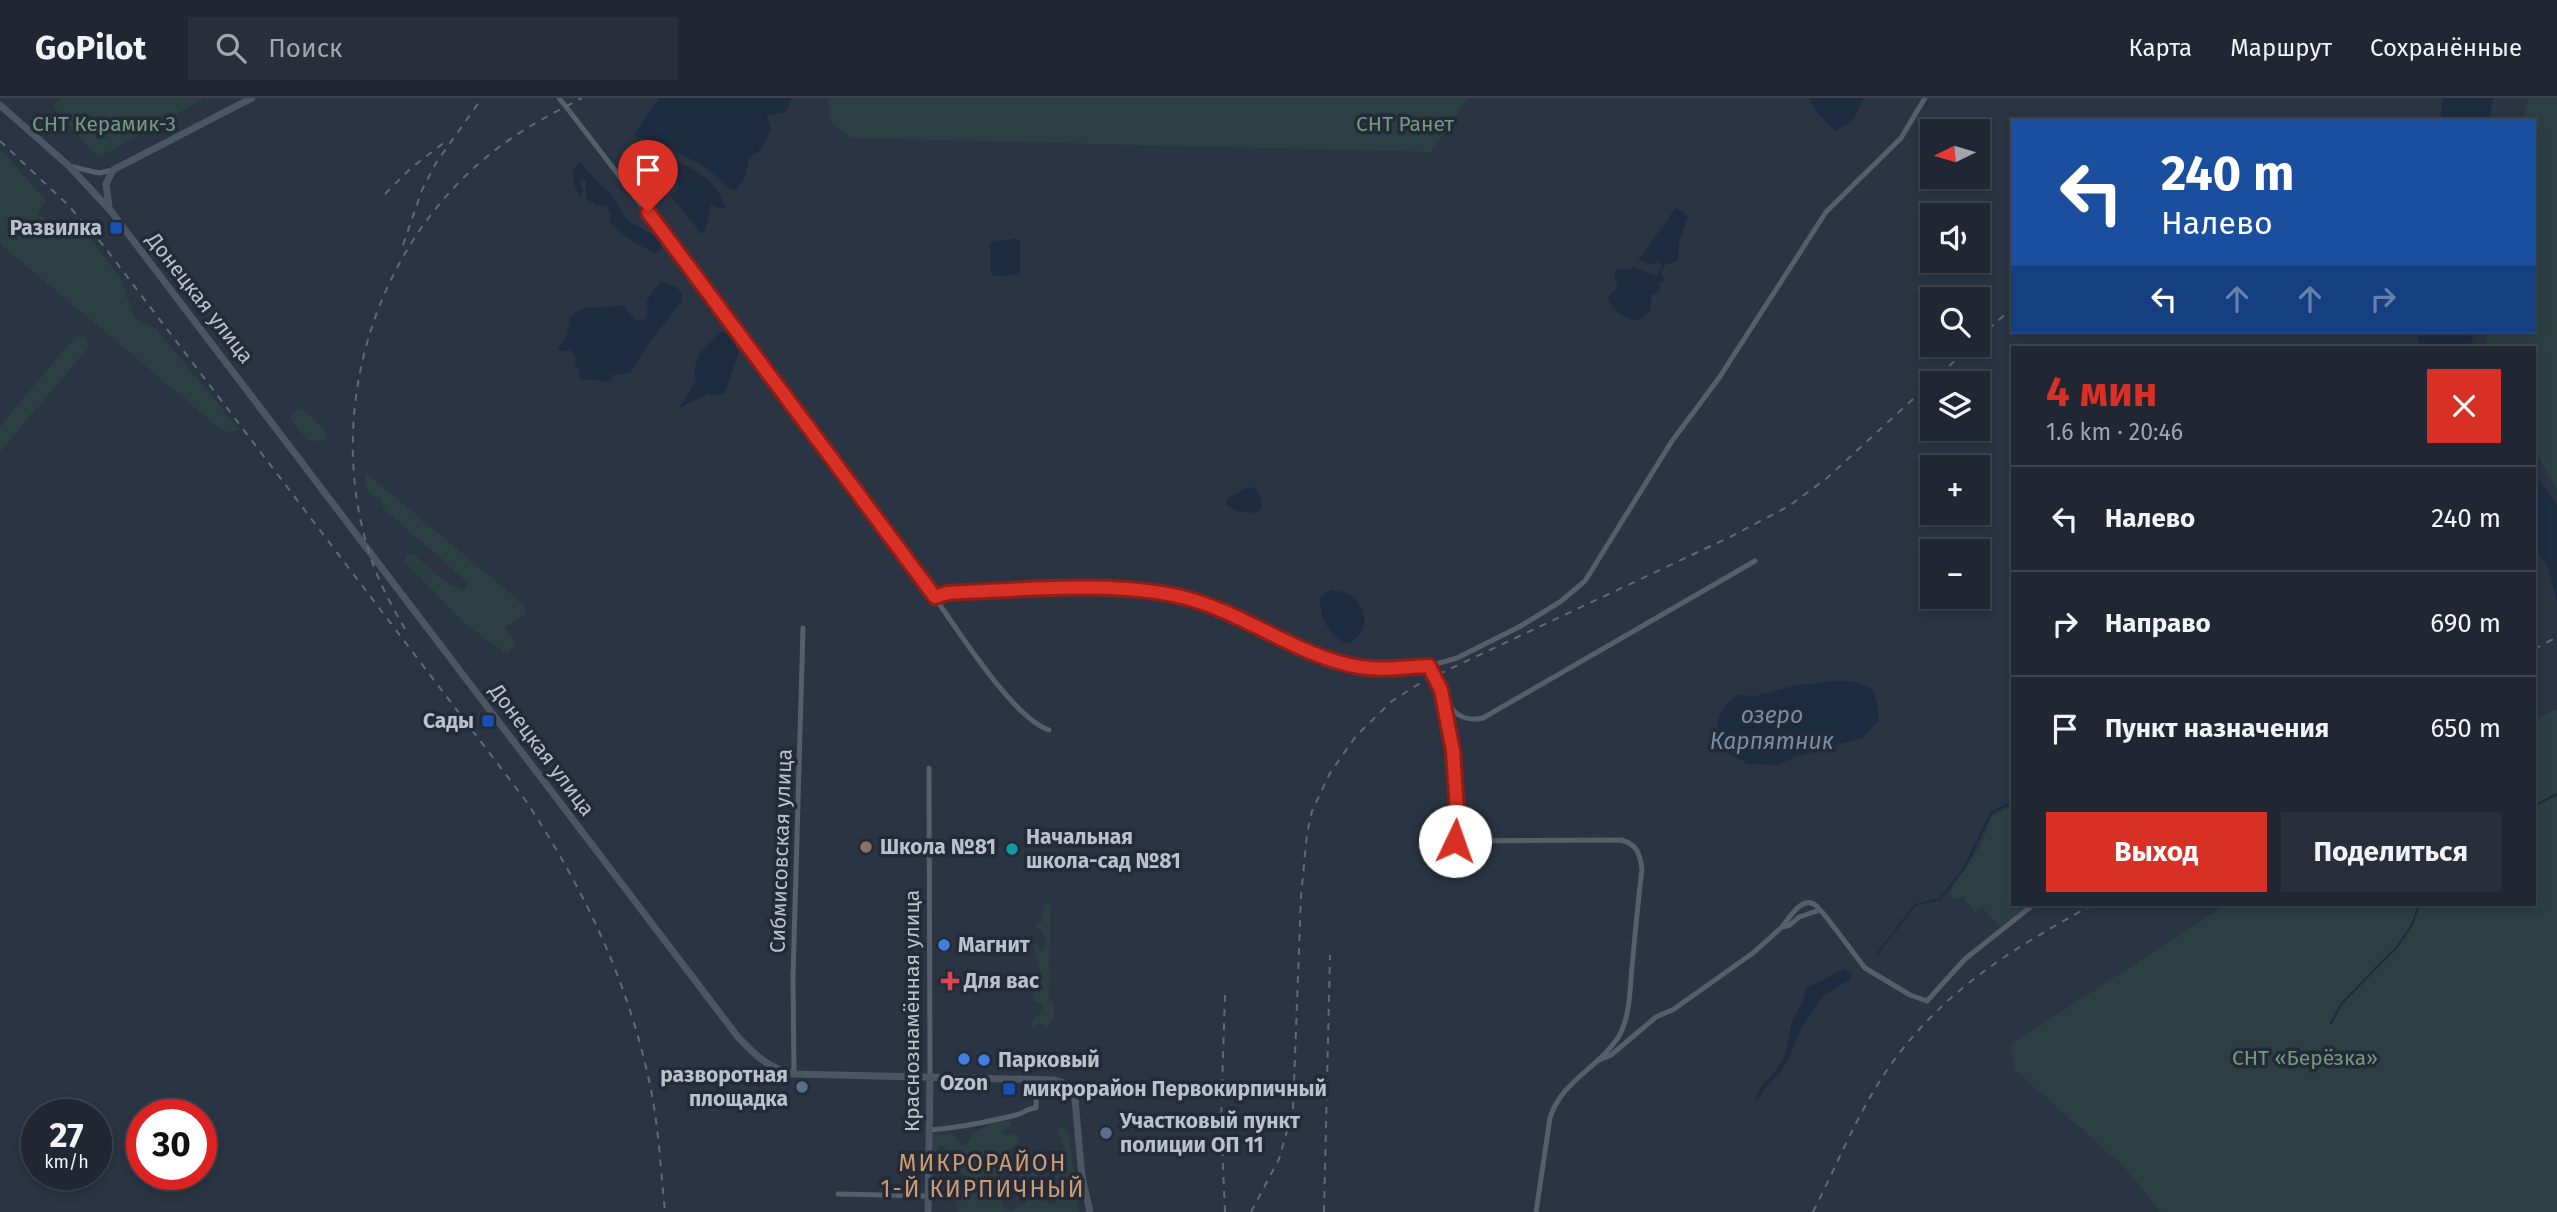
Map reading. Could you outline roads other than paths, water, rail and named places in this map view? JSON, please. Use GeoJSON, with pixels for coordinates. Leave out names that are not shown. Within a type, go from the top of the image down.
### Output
{"type":"FeatureCollection","features":[{"type":"Feature","properties":{"kind":"main road"},"geometry":{"type":"LineString","coordinates":[[110,209],[106,184],[113,170],[252,98]]}},
{"type":"Feature","properties":{"kind":"main road","name":"Донецкая улица"},"geometry":{"type":"LineString","coordinates":[[0,105],[69,166],[110,209],[738,1037],[762,1061],[773,1068],[794,1074],[1059,1081],[1069,1086],[1075,1100],[1082,1177],[1090,1212]]}},
{"type":"Feature","properties":{"kind":"main road","name":"Краснознамённая улица"},"geometry":{"type":"LineString","coordinates":[[928,1212],[930,1077]]}},
{"type":"Feature","properties":{"kind":"street"},"geometry":{"type":"LineString","coordinates":[[559,98],[685,261],[746,347],[1016,706],[1029,719],[1049,730]]}},
{"type":"Feature","properties":{"kind":"street"},"geometry":{"type":"LineString","coordinates":[[935,597],[947,593],[1025,589],[1154,591],[1220,609],[1315,653],[1356,666],[1382,670],[1429,666],[1457,658],[1519,627],[1560,602],[1586,582],[1672,441],[1719,378],[1826,212],[1901,138],[1925,98]]}},
{"type":"Feature","properties":{"kind":"street"},"geometry":{"type":"LineString","coordinates":[[69,166],[99,173],[113,170]]}},
{"type":"Feature","properties":{"kind":"street"},"geometry":{"type":"LineString","coordinates":[[1429,666],[1453,711],[1462,719],[1483,718],[1755,561]]}},
{"type":"Feature","properties":{"kind":"street","name":"Сибмисовская улица"},"geometry":{"type":"LineString","coordinates":[[794,1074],[794,966],[803,628]]}},
{"type":"Feature","properties":{"kind":"street"},"geometry":{"type":"LineString","coordinates":[[1441,690],[1453,751],[1457,810],[1455,841],[1621,840],[1634,846],[1640,856],[1640,883],[1625,1017],[1620,1034],[1554,1103],[1536,1212]]}},
{"type":"Feature","properties":{"kind":"street","name":"Краснознамённая улица"},"geometry":{"type":"LineString","coordinates":[[929,768],[930,1077]]}},
{"type":"Feature","properties":{"kind":"street"},"geometry":{"type":"LineString","coordinates":[[1594,1063],[1611,1055],[1656,1017],[1674,1009],[1753,953],[1803,904],[1816,904],[1865,968],[1910,995],[1927,1001],[1965,959],[2032,906]]}},
{"type":"Feature","properties":{"kind":"street"},"geometry":{"type":"LineString","coordinates":[[1782,927],[1790,925],[1798,916],[1820,910]]}},
{"type":"Feature","properties":{"kind":"street"},"geometry":{"type":"LineString","coordinates":[[929,1130],[965,1128],[990,1119],[1018,1115],[1028,1108],[1036,1108],[1037,1080]]}},
{"type":"Feature","properties":{"kind":"street"},"geometry":{"type":"LineString","coordinates":[[838,1194],[928,1196]]}},
{"type":"Feature","properties":{"kind":"water"},"geometry":{"type":"Polygon","coordinates":[[[659,98],[793,98],[785,112],[767,116],[771,129],[762,149],[749,158],[745,177],[737,190],[731,190],[710,171],[686,156],[634,135],[659,98]]]}},
{"type":"Feature","properties":{"kind":"water"},"geometry":{"type":"Polygon","coordinates":[[[1809,98],[1865,98],[1852,120],[1835,131],[1815,110],[1809,98]]]}},
{"type":"Feature","properties":{"kind":"water"},"geometry":{"type":"Polygon","coordinates":[[[2443,98],[2493,98],[2489,119],[2440,119],[2443,98]]]}},
{"type":"Feature","properties":{"kind":"water"},"geometry":{"type":"Polygon","coordinates":[[[633,144],[687,167],[711,183],[720,194],[725,208],[717,208],[711,204],[705,231],[701,233],[670,195],[679,188],[674,174],[658,179],[633,144]]]}},
{"type":"Feature","properties":{"kind":"water"},"geometry":{"type":"Polygon","coordinates":[[[580,162],[611,194],[627,220],[658,238],[662,248],[655,254],[626,237],[609,221],[611,216],[607,206],[597,205],[586,199],[586,180],[581,179],[581,197],[575,189],[572,171],[580,162]]]}},
{"type":"Feature","properties":{"kind":"water"},"geometry":{"type":"Polygon","coordinates":[[[1677,208],[1688,216],[1679,242],[1678,260],[1665,265],[1661,272],[1664,281],[1659,284],[1660,292],[1652,294],[1650,312],[1638,321],[1623,316],[1612,307],[1608,297],[1618,287],[1614,274],[1618,269],[1630,270],[1632,267],[1657,276],[1662,266],[1658,260],[1656,264],[1647,264],[1637,258],[1642,256],[1677,208]]]}},
{"type":"Feature","properties":{"kind":"water"},"geometry":{"type":"Polygon","coordinates":[[[1020,240],[1020,272],[1005,276],[990,273],[990,244],[993,241],[1020,240]]]}},
{"type":"Feature","properties":{"kind":"water"},"geometry":{"type":"Polygon","coordinates":[[[661,281],[676,287],[682,293],[682,301],[648,344],[630,373],[612,375],[611,381],[580,380],[575,356],[570,350],[562,351],[558,348],[566,338],[571,316],[585,308],[624,306],[636,321],[646,319],[646,301],[661,281]]]}},
{"type":"Feature","properties":{"kind":"water"},"geometry":{"type":"Polygon","coordinates":[[[722,331],[729,336],[739,352],[725,392],[718,395],[707,394],[679,408],[696,380],[694,370],[699,354],[722,331]]]}},
{"type":"Feature","properties":{"kind":"water"},"geometry":{"type":"Polygon","coordinates":[[[2417,333],[2470,333],[2474,346],[2419,346],[2417,333]]]}},
{"type":"Feature","properties":{"kind":"water"},"geometry":{"type":"Polygon","coordinates":[[[2536,477],[2557,505],[2557,602],[2547,565],[2536,551],[2536,477]]]}},
{"type":"Feature","properties":{"kind":"water"},"geometry":{"type":"Polygon","coordinates":[[[1248,487],[1255,488],[1260,496],[1262,507],[1257,513],[1236,511],[1226,504],[1228,498],[1248,487]]]}},
{"type":"Feature","properties":{"kind":"water"},"geometry":{"type":"Polygon","coordinates":[[[1330,590],[1351,596],[1363,611],[1362,629],[1357,637],[1347,644],[1335,636],[1324,619],[1320,598],[1330,590]]]}},
{"type":"Feature","properties":{"kind":"water","name":"озеро Карпятник"},"geometry":{"type":"Polygon","coordinates":[[[1831,681],[1861,684],[1873,692],[1878,708],[1878,721],[1862,738],[1794,757],[1778,765],[1748,764],[1730,754],[1719,738],[1717,722],[1725,705],[1737,695],[1755,696],[1794,686],[1831,681]]]}},
{"type":"Feature","properties":{"kind":"water"},"geometry":{"type":"Polygon","coordinates":[[[1844,969],[1852,974],[1850,979],[1824,995],[1800,1030],[1790,1057],[1780,1073],[1766,1087],[1755,1104],[1761,1086],[1783,1057],[1791,1025],[1805,989],[1844,969]]]}},
{"type":"Feature","properties":{"kind":"waterway"},"geometry":{"type":"LineString","coordinates":[[2536,805],[2557,794]]}},
{"type":"Feature","properties":{"kind":"waterway"},"geometry":{"type":"LineString","coordinates":[[1877,954],[1915,905],[1940,899],[1965,867],[1991,813],[2011,803]]}},
{"type":"Feature","properties":{"kind":"waterway"},"geometry":{"type":"LineString","coordinates":[[2331,1023],[2342,1003],[2397,947],[2412,925],[2419,906]]}},
{"type":"Feature","properties":{"kind":"railway"},"geometry":{"type":"LineString","coordinates":[[403,245],[422,190],[436,163],[482,98]]}},
{"type":"Feature","properties":{"kind":"railway"},"geometry":{"type":"LineString","coordinates":[[405,629],[372,562],[357,499],[353,445],[357,391],[368,339],[387,288],[413,241],[445,198],[483,160],[506,142],[582,98]]}},
{"type":"Feature","properties":{"kind":"railway"},"geometry":{"type":"LineString","coordinates":[[0,141],[68,205],[103,245],[526,801],[548,835],[604,942],[632,1016],[652,1095],[665,1212]]}},
{"type":"Feature","properties":{"kind":"railway"},"geometry":{"type":"LineString","coordinates":[[385,194],[411,168],[445,142]]}},
{"type":"Feature","properties":{"kind":"railway"},"geometry":{"type":"LineString","coordinates":[[1990,328],[2011,309]]}},
{"type":"Feature","properties":{"kind":"railway"},"geometry":{"type":"LineString","coordinates":[[1251,1212],[1279,1159],[1293,1110],[1301,896],[1312,811],[1330,773],[1356,736],[1392,701],[1422,682],[1732,536],[1789,506],[1827,478],[1959,357]]}},
{"type":"Feature","properties":{"kind":"railway"},"geometry":{"type":"LineString","coordinates":[[2536,648],[2557,637]]}},
{"type":"Feature","properties":{"kind":"railway"},"geometry":{"type":"LineString","coordinates":[[1813,1212],[1876,1087],[1908,1042],[1931,1017],[1979,975],[2005,956],[2090,906]]}},
{"type":"Feature","properties":{"kind":"railway"},"geometry":{"type":"LineString","coordinates":[[1324,1212],[1330,955]]}},
{"type":"Feature","properties":{"kind":"railway"},"geometry":{"type":"LineString","coordinates":[[1225,994],[1221,1122],[1225,1212]]}},
{"type":"Feature","properties":{"kind":"place","name":"Развилка"},"geometry":{"type":"Point","coordinates":[116,228]}},
{"type":"Feature","properties":{"kind":"place","name":"Сады"},"geometry":{"type":"Point","coordinates":[488,721]}},
{"type":"Feature","properties":{"kind":"place","name":"Школа №81"},"geometry":{"type":"Point","coordinates":[866,847]}},
{"type":"Feature","properties":{"kind":"place","name":"Начальная школа-сад №81"},"geometry":{"type":"Point","coordinates":[1012,849]}},
{"type":"Feature","properties":{"kind":"place","name":"Магнит"},"geometry":{"type":"Point","coordinates":[944,945]}},
{"type":"Feature","properties":{"kind":"place","name":"Для вас"},"geometry":{"type":"Point","coordinates":[950,981]}},
{"type":"Feature","properties":{"kind":"place","name":"Ozon"},"geometry":{"type":"Point","coordinates":[964,1059]}},
{"type":"Feature","properties":{"kind":"place","name":"Парковый"},"geometry":{"type":"Point","coordinates":[984,1060]}},
{"type":"Feature","properties":{"kind":"place","name":"разворотная площадка"},"geometry":{"type":"Point","coordinates":[802,1087]}},
{"type":"Feature","properties":{"kind":"place","name":"микрорайон Первокирпичный"},"geometry":{"type":"Point","coordinates":[1009,1089]}},
{"type":"Feature","properties":{"kind":"place","name":"Участковый пункт полиции ОП 11"},"geometry":{"type":"Point","coordinates":[1106,1133]}},
{"type":"Feature","properties":{"kind":"district","name":"МИКРОРАЙОН 1-Й КИРПИЧНЫЙ"},"geometry":{"type":"Point","coordinates":[983,1176]}},
{"type":"Feature","properties":{"kind":"park label","name":"СНТ Керамик-3"},"geometry":{"type":"Point","coordinates":[104,124]}},
{"type":"Feature","properties":{"kind":"park label","name":"СНТ Ранет"},"geometry":{"type":"Point","coordinates":[1405,124]}},
{"type":"Feature","properties":{"kind":"park label","name":"СНТ «Берёзка»"},"geometry":{"type":"Point","coordinates":[2305,1058]}}]}
